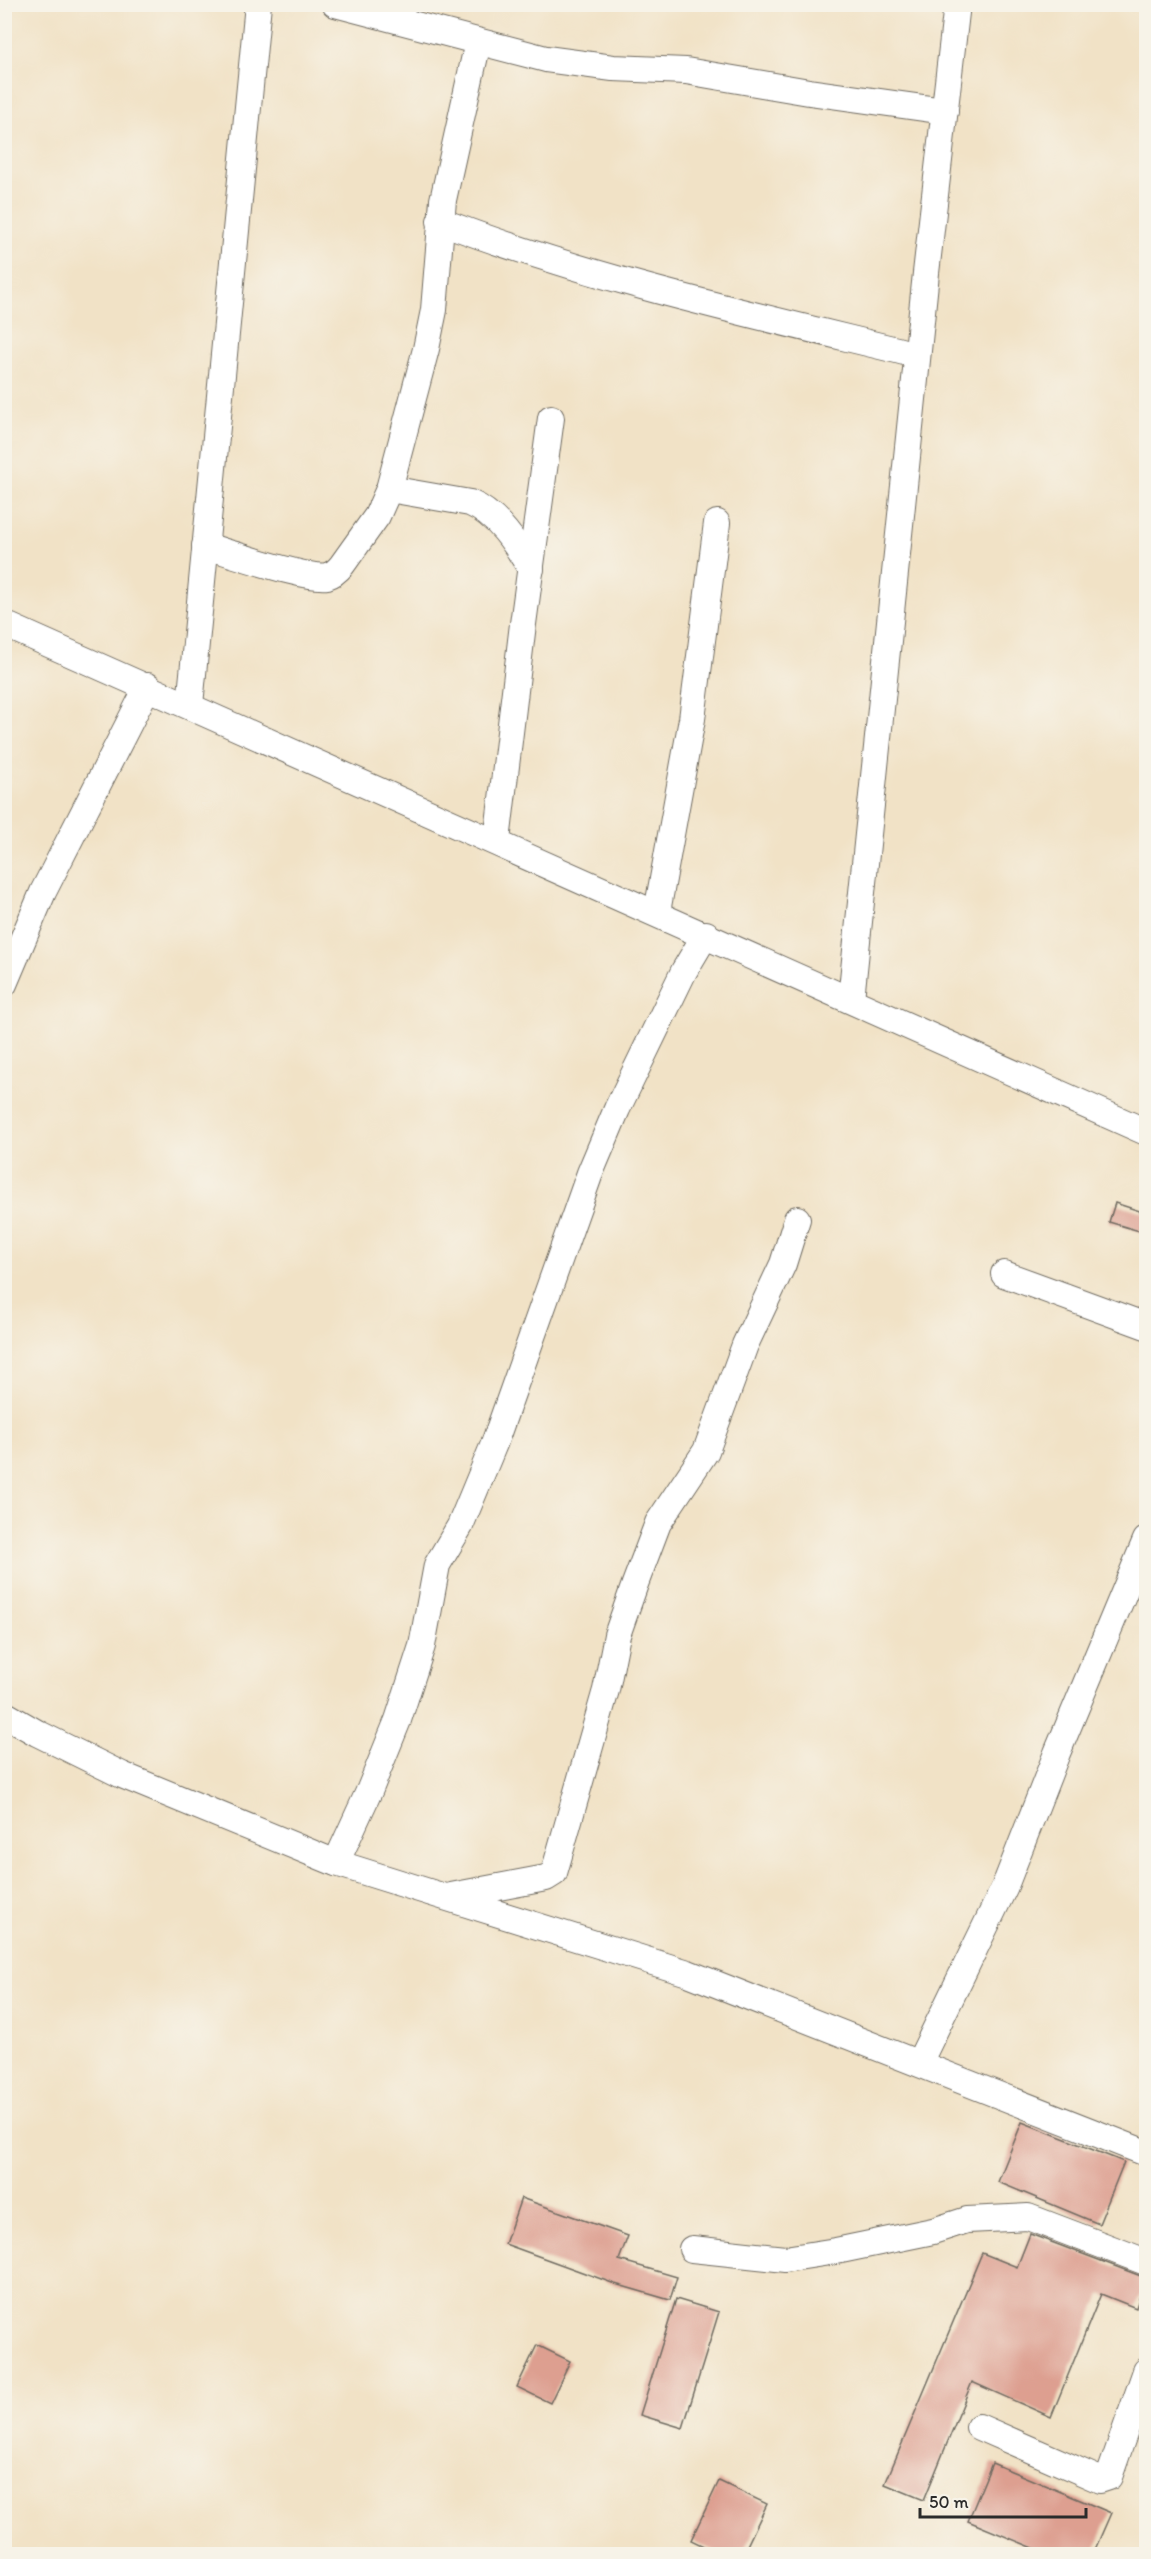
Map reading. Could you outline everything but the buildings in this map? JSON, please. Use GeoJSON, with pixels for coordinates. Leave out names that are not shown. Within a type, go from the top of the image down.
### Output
{"type":"FeatureCollection","features":[{"type":"Feature","properties":{"kind":"street"},"geometry":{"type":"LineString","coordinates":[[190,705],[258,4]]}},
{"type":"Feature","properties":{"kind":"street"},"geometry":{"type":"LineString","coordinates":[[335,4],[546,59],[613,68],[686,71],[809,92],[945,111]]}},
{"type":"Feature","properties":{"kind":"street"},"geometry":{"type":"LineString","coordinates":[[852,999],[918,356],[957,4]]}},
{"type":"Feature","properties":{"kind":"street"},"geometry":{"type":"LineString","coordinates":[[205,546],[305,574],[327,576],[342,565],[377,516],[389,489],[431,327],[440,221],[478,42]]}},
{"type":"Feature","properties":{"kind":"street"},"geometry":{"type":"LineString","coordinates":[[440,221],[495,242],[565,263],[918,356]]}},
{"type":"Feature","properties":{"kind":"street"},"geometry":{"type":"LineString","coordinates":[[497,841],[551,418]]}},
{"type":"Feature","properties":{"kind":"street"},"geometry":{"type":"LineString","coordinates":[[389,489],[470,503],[482,508],[499,524],[531,569]]}},
{"type":"Feature","properties":{"kind":"street"},"geometry":{"type":"LineString","coordinates":[[657,912],[690,731],[717,524]]}},
{"type":"Feature","properties":{"kind":"street"},"geometry":{"type":"LineString","coordinates":[[4,624],[657,912],[1146,1132]]}},
{"type":"Feature","properties":{"kind":"street"},"geometry":{"type":"LineString","coordinates":[[4,984],[42,892],[148,686]]}},
{"type":"Feature","properties":{"kind":"street"},"geometry":{"type":"LineString","coordinates":[[336,1863],[398,1720],[422,1646],[438,1565],[460,1526],[494,1444],[567,1232],[590,1173],[616,1109],[663,1013],[706,934]]}},
{"type":"Feature","properties":{"kind":"street"},"geometry":{"type":"LineString","coordinates":[[445,1897],[546,1878],[554,1873],[606,1690],[617,1635],[638,1574],[658,1523],[706,1450],[745,1345],[783,1264],[797,1219]]}},
{"type":"Feature","properties":{"kind":"street"},"geometry":{"type":"LineString","coordinates":[[1004,1275],[1146,1326]]}},
{"type":"Feature","properties":{"kind":"street"},"geometry":{"type":"LineString","coordinates":[[919,2063],[1005,1886],[1146,1540]]}},
{"type":"Feature","properties":{"kind":"street"},"geometry":{"type":"LineString","coordinates":[[4,1714],[37,1734],[122,1775],[336,1863],[688,1972],[1146,2153]]}},
{"type":"Feature","properties":{"kind":"street"},"geometry":{"type":"LineString","coordinates":[[692,2250],[785,2259],[847,2249],[967,2220],[1028,2217],[1146,2262]]}},
{"type":"Feature","properties":{"kind":"street"},"geometry":{"type":"LineString","coordinates":[[979,2427],[1100,2480],[1109,2477],[1146,2371]]}}]}
